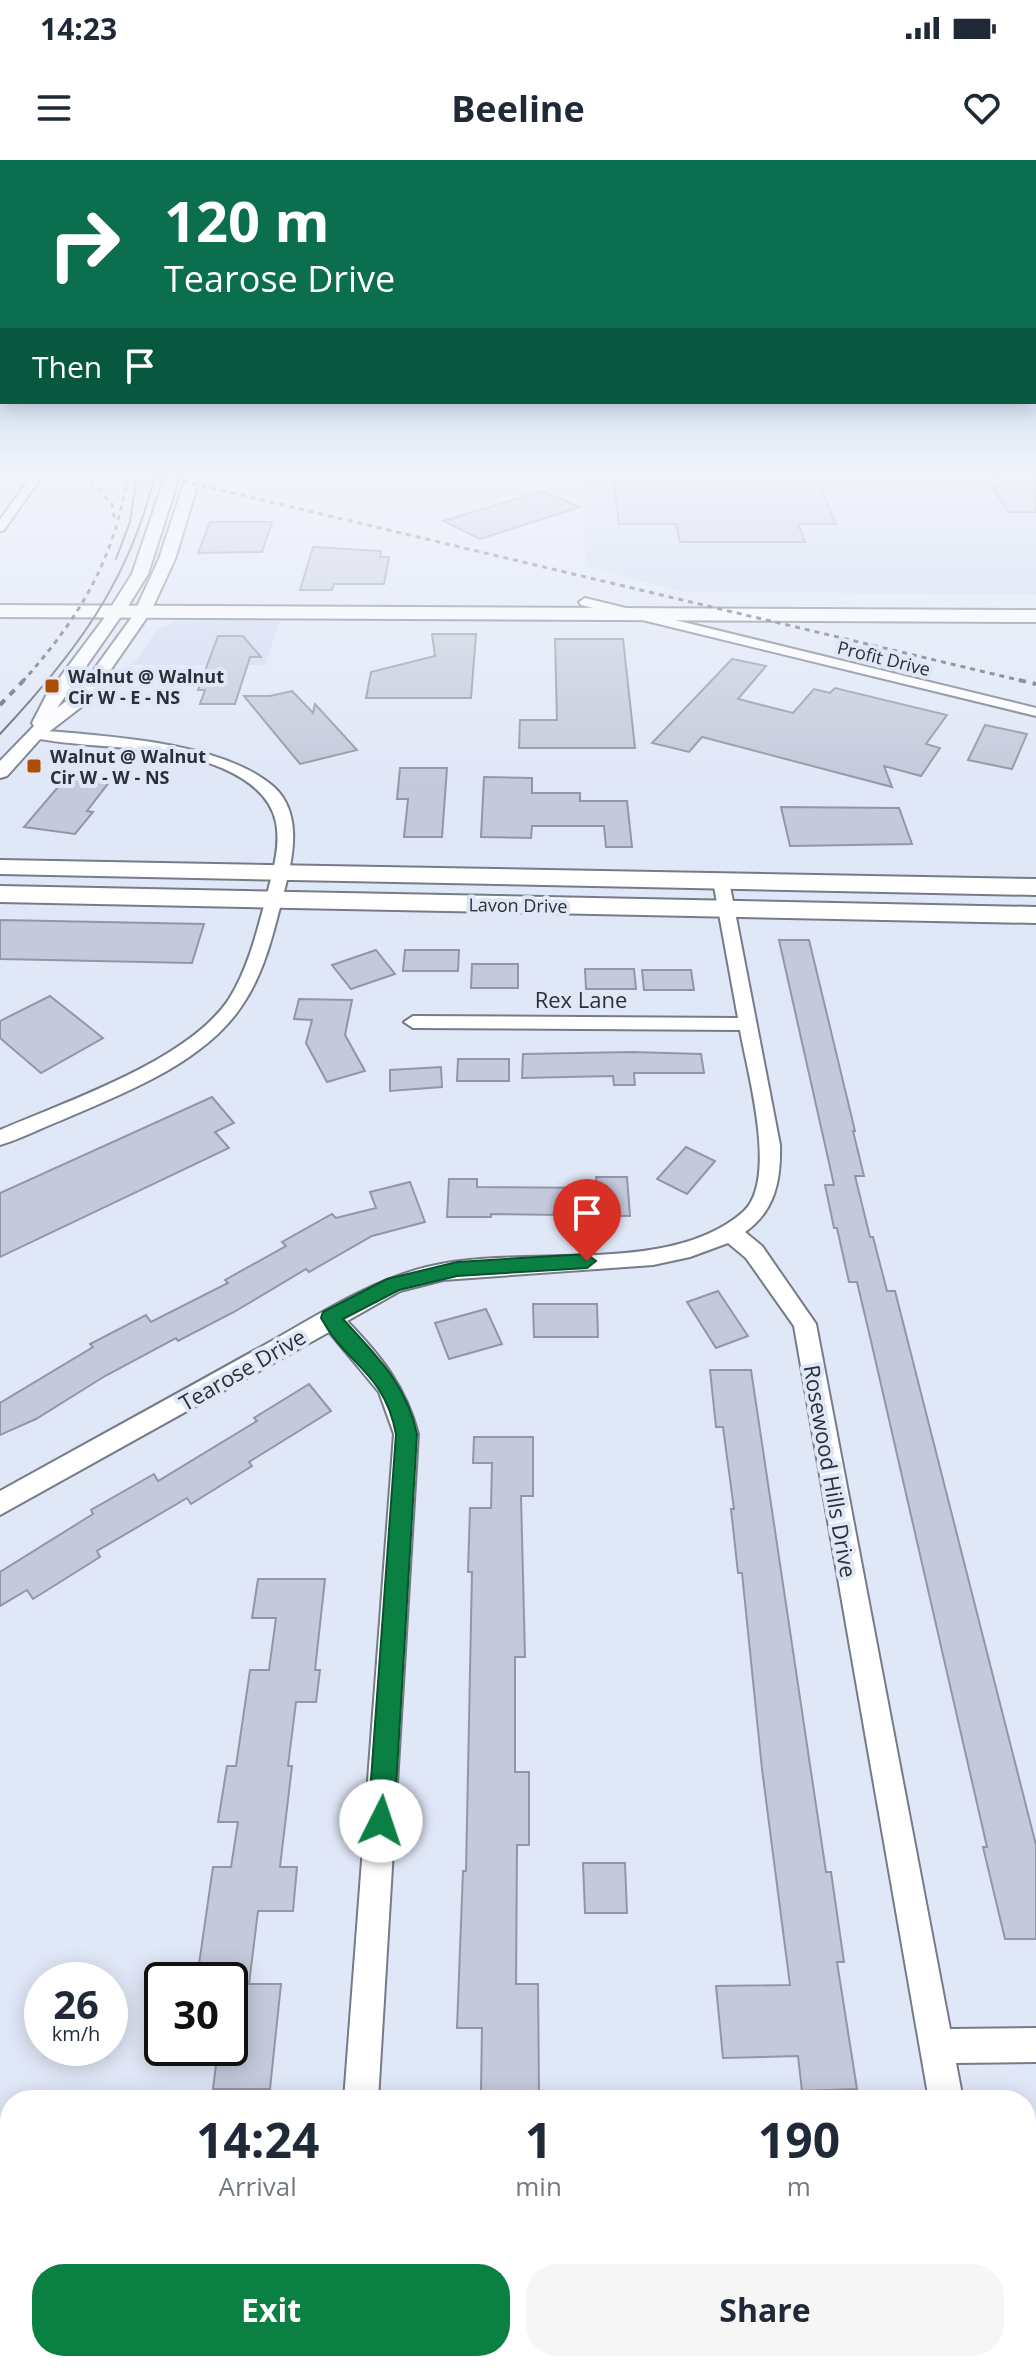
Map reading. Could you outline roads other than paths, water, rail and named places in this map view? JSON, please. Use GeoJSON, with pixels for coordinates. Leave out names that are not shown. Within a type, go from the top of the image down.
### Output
{"type":"FeatureCollection","features":[{"type":"Feature","properties":{"kind":"main road"},"geometry":{"type":"LineString","coordinates":[[120,606],[138,577]]}},
{"type":"Feature","properties":{"kind":"main road"},"geometry":{"type":"LineString","coordinates":[[146,606],[158,577]]}},
{"type":"Feature","properties":{"kind":"main road"},"geometry":{"type":"LineString","coordinates":[[0,599],[120,606]]}},
{"type":"Feature","properties":{"kind":"main road"},"geometry":{"type":"LineString","coordinates":[[0,611],[120,606],[585,602],[891,609],[1036,616]]}},
{"type":"Feature","properties":{"kind":"main road"},"geometry":{"type":"LineString","coordinates":[[146,606],[728,615],[1036,603]]}},
{"type":"Feature","properties":{"kind":"main road"},"geometry":{"type":"LineString","coordinates":[[728,615],[722,626],[729,639]]}},
{"type":"Feature","properties":{"kind":"main road","name":"Lavon Drive"},"geometry":{"type":"LineString","coordinates":[[0,867],[1036,887]]}},
{"type":"Feature","properties":{"kind":"main road","name":"Lavon Drive"},"geometry":{"type":"LineString","coordinates":[[0,894],[1036,915]]}},
{"type":"Feature","properties":{"kind":"street","name":"Profit Drive"},"geometry":{"type":"LineString","coordinates":[[585,602],[1036,712]]}},
{"type":"Feature","properties":{"kind":"street"},"geometry":{"type":"LineString","coordinates":[[35,734],[55,696],[120,606]]}},
{"type":"Feature","properties":{"kind":"street"},"geometry":{"type":"LineString","coordinates":[[0,772],[35,734],[83,697],[146,606]]}},
{"type":"Feature","properties":{"kind":"street"},"geometry":{"type":"LineString","coordinates":[[0,1138],[163,1062],[217,1025],[247,983],[288,843],[283,811],[270,790],[251,776],[205,758],[35,734]]}},
{"type":"Feature","properties":{"kind":"street"},"geometry":{"type":"LineString","coordinates":[[721,881],[771,1156],[763,1196],[753,1215],[730,1232]]}},
{"type":"Feature","properties":{"kind":"street","name":"Rex Lane"},"geometry":{"type":"LineString","coordinates":[[413,1022],[748,1024]]}},
{"type":"Feature","properties":{"kind":"street","name":"Tearose Drive"},"geometry":{"type":"LineString","coordinates":[[0,1504],[131,1434],[394,1284],[457,1269],[637,1259],[686,1251],[730,1232]]}},
{"type":"Feature","properties":{"kind":"street","name":"Rosewood Hills Drive"},"geometry":{"type":"LineString","coordinates":[[730,1232],[754,1252],[805,1324],[944,2090]]}},
{"type":"Feature","properties":{"kind":"street"},"geometry":{"type":"LineString","coordinates":[[330,1318],[387,1381],[401,1409],[406,1434],[362,2090]]}},
{"type":"Feature","properties":{"kind":"street"},"geometry":{"type":"LineString","coordinates":[[936,2046],[1036,2045]]}},
{"type":"Feature","properties":{"kind":"tram line"},"geometry":{"type":"LineString","coordinates":[[0,734],[75,645],[116,577]]}},
{"type":"Feature","properties":{"kind":"railway"},"geometry":{"type":"LineString","coordinates":[[22,682],[61,635],[96,577]]}},
{"type":"Feature","properties":{"kind":"railway"},"geometry":{"type":"LineString","coordinates":[[587,577],[1027,682]]}},
{"type":"Feature","properties":{"kind":"railway"},"geometry":{"type":"LineString","coordinates":[[0,705],[24,680]]}},
{"type":"Feature","properties":{"kind":"railway"},"geometry":{"type":"LineString","coordinates":[[1019,680],[1036,684]]}},
{"type":"Feature","properties":{"kind":"place","name":"Walnut @ Walnut Cir W - E - NS"},"geometry":{"type":"Point","coordinates":[52,686]}},
{"type":"Feature","properties":{"kind":"place","name":"Walnut @ Walnut Cir W - W - NS"},"geometry":{"type":"Point","coordinates":[34,766]}}]}
